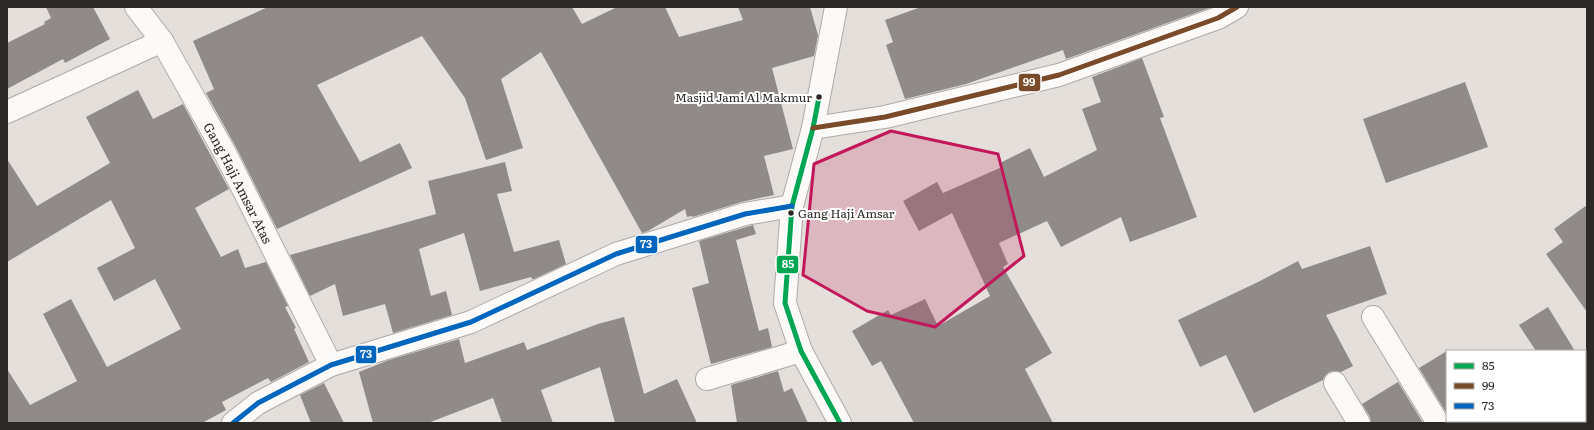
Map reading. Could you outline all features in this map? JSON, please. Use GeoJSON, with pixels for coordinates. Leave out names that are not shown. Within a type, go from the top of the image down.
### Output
{"type":"FeatureCollection","features":[{"type":"Feature","properties":{"kind":"street","name":"Gang Haji Amsar Atas"},"geometry":{"type":"LineString","coordinates":[[136,7],[162,41],[226,155],[331,364]]}},
{"type":"Feature","properties":{"kind":"street"},"geometry":{"type":"LineString","coordinates":[[836,7],[812,128],[792,206],[785,303],[801,351],[840,423]]}},
{"type":"Feature","properties":{"kind":"street"},"geometry":{"type":"LineString","coordinates":[[812,128],[885,117],[1059,75],[1218,18],[1237,7]]}},
{"type":"Feature","properties":{"kind":"street"},"geometry":{"type":"LineString","coordinates":[[7,112],[162,41]]}},
{"type":"Feature","properties":{"kind":"street"},"geometry":{"type":"LineString","coordinates":[[233,423],[258,403],[331,364],[471,322],[616,254],[745,214],[792,206]]}},
{"type":"Feature","properties":{"kind":"street"},"geometry":{"type":"LineString","coordinates":[[1373,317],[1438,423]]}},
{"type":"Feature","properties":{"kind":"street"},"geometry":{"type":"LineString","coordinates":[[707,379],[801,351]]}},
{"type":"Feature","properties":{"kind":"street"},"geometry":{"type":"LineString","coordinates":[[1335,383],[1359,423]]}},
{"type":"Feature","properties":{"kind":"highlighted area"},"geometry":{"type":"Polygon","coordinates":[[[891,131],[998,154],[1024,256],[935,327],[867,311],[803,275],[814,164],[891,131]]]}},
{"type":"Feature","properties":{"kind":"building"},"geometry":{"type":"Polygon","coordinates":[[[46,7],[93,7],[110,39],[65,63],[63,59],[7,89],[7,43],[45,24],[44,22],[51,18],[46,7]]]}},
{"type":"Feature","properties":{"kind":"building"},"geometry":{"type":"Polygon","coordinates":[[[268,7],[572,7],[582,24],[617,7],[665,7],[679,37],[743,20],[738,7],[810,7],[818,35],[814,56],[772,68],[793,149],[764,156],[774,195],[741,202],[693,217],[687,217],[685,209],[642,233],[541,52],[501,79],[523,148],[486,160],[465,98],[422,36],[317,85],[360,162],[400,143],[412,168],[277,229],[237,149],[206,93],[214,89],[193,41],[268,7]]]}},
{"type":"Feature","properties":{"kind":"building"},"geometry":{"type":"Polygon","coordinates":[[[921,7],[1212,7],[1066,59],[1063,50],[966,84],[905,99],[886,45],[893,42],[885,20],[921,7]]]}},
{"type":"Feature","properties":{"kind":"building"},"geometry":{"type":"Polygon","coordinates":[[[1142,58],[1164,117],[1160,118],[1197,217],[1130,242],[1121,217],[1061,247],[1047,221],[999,243],[1008,264],[1003,267],[1052,353],[1025,369],[1053,423],[914,423],[881,361],[872,366],[852,331],[888,310],[891,315],[925,299],[938,326],[990,296],[952,213],[919,231],[903,201],[937,182],[945,197],[943,193],[1002,167],[1000,163],[1030,148],[1044,177],[1097,150],[1082,109],[1101,102],[1092,77],[1142,58]]]}},
{"type":"Feature","properties":{"kind":"building"},"geometry":{"type":"Polygon","coordinates":[[[1465,82],[1488,147],[1386,183],[1363,119],[1465,82]]]}},
{"type":"Feature","properties":{"kind":"building"},"geometry":{"type":"Polygon","coordinates":[[[138,90],[153,119],[183,104],[229,189],[195,208],[221,257],[238,249],[245,268],[266,262],[288,306],[285,307],[296,328],[294,329],[309,362],[271,382],[268,378],[222,402],[226,410],[202,423],[7,423],[7,369],[30,405],[77,381],[43,314],[71,299],[107,367],[181,329],[155,279],[114,301],[97,268],[135,248],[111,200],[7,262],[7,159],[37,206],[110,163],[86,117],[138,90]]]}},
{"type":"Feature","properties":{"kind":"building"},"geometry":{"type":"Polygon","coordinates":[[[505,162],[512,191],[497,194],[514,252],[559,240],[566,264],[534,279],[531,277],[480,291],[464,233],[419,249],[431,296],[446,291],[452,315],[393,333],[385,304],[343,316],[335,284],[310,296],[290,255],[436,214],[428,181],[505,162]]]}},
{"type":"Feature","properties":{"kind":"building"},"geometry":{"type":"Polygon","coordinates":[[[1587,205],[1587,312],[1546,254],[1563,242],[1554,229],[1587,205]]]}},
{"type":"Feature","properties":{"kind":"building"},"geometry":{"type":"Polygon","coordinates":[[[753,225],[756,234],[736,240],[759,331],[768,328],[772,347],[711,364],[692,288],[709,283],[699,241],[753,225]]]}},
{"type":"Feature","properties":{"kind":"building"},"geometry":{"type":"Polygon","coordinates":[[[1370,246],[1387,294],[1326,315],[1353,366],[1341,372],[1329,372],[1323,380],[1254,413],[1226,355],[1200,367],[1178,320],[1298,261],[1302,269],[1370,246]]]}},
{"type":"Feature","properties":{"kind":"building"},"geometry":{"type":"Polygon","coordinates":[[[1548,307],[1574,350],[1535,350],[1519,325],[1548,307]]]}},
{"type":"Feature","properties":{"kind":"building"},"geometry":{"type":"Polygon","coordinates":[[[624,317],[644,394],[677,379],[697,423],[615,423],[600,367],[541,390],[553,423],[502,423],[493,398],[428,423],[373,423],[359,372],[389,360],[459,339],[465,363],[524,342],[527,350],[598,324],[624,317]]]}},
{"type":"Feature","properties":{"kind":"building"},"geometry":{"type":"Polygon","coordinates":[[[1446,352],[1446,412],[1419,368],[1446,352]]]}},
{"type":"Feature","properties":{"kind":"building"},"geometry":{"type":"Polygon","coordinates":[[[778,371],[784,392],[792,388],[808,423],[737,423],[731,385],[778,371]]]}},
{"type":"Feature","properties":{"kind":"building"},"geometry":{"type":"Polygon","coordinates":[[[1398,382],[1423,423],[1371,423],[1370,417],[1362,404],[1398,382]]]}},
{"type":"Feature","properties":{"kind":"building"},"geometry":{"type":"Polygon","coordinates":[[[324,383],[344,423],[311,423],[300,395],[324,383]]]}},
{"type":"Feature","properties":{"kind":"transit line","name":"99"},"geometry":{"type":"LineString","coordinates":[[813,128],[885,117],[1059,75],[1218,18],[1237,7]]}},
{"type":"Feature","properties":{"kind":"transit line","name":"85"},"geometry":{"type":"LineString","coordinates":[[819,97],[813,128],[792,206],[785,303],[801,351],[840,423]]}},
{"type":"Feature","properties":{"kind":"transit line","name":"73"},"geometry":{"type":"LineString","coordinates":[[233,423],[258,403],[331,365],[471,322],[616,254],[745,214],[792,206]]}},
{"type":"Feature","properties":{"kind":"place","name":"Masjid Jami Al Makmur"},"geometry":{"type":"Point","coordinates":[819,97]}},
{"type":"Feature","properties":{"kind":"place","name":"Gang Haji Amsar"},"geometry":{"type":"Point","coordinates":[791,213]}}]}
